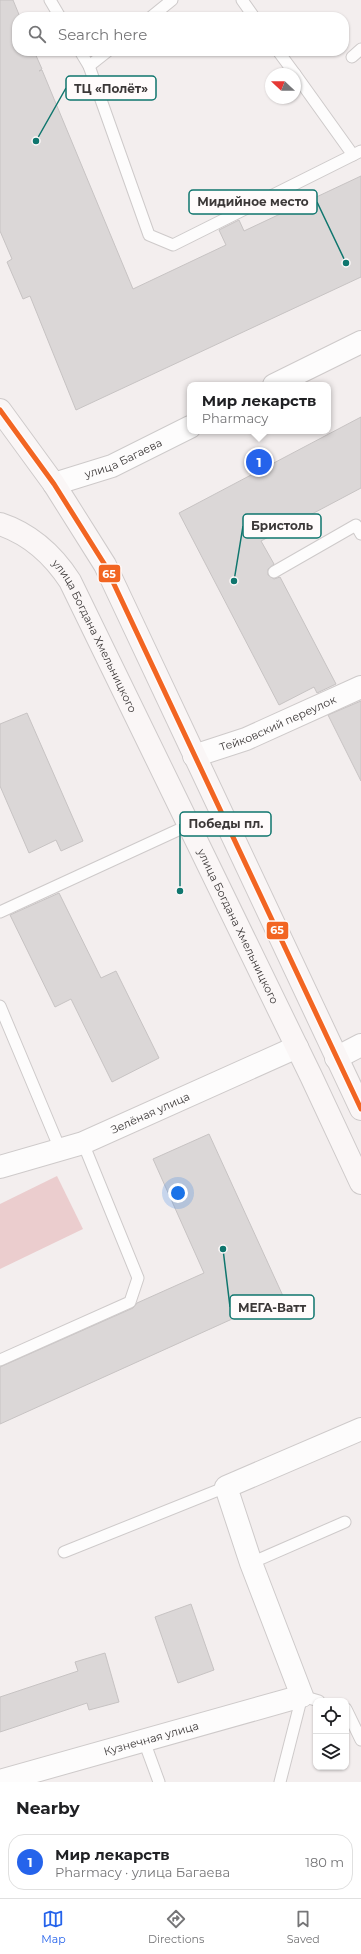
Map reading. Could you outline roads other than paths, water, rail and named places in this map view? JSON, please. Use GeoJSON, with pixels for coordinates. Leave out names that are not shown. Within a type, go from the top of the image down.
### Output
{"type":"FeatureCollection","features":[{"type":"Feature","properties":{"kind":"main road"},"geometry":{"type":"LineString","coordinates":[[0,412],[54,484],[105,565],[361,1109]]}},
{"type":"Feature","properties":{"kind":"main road","name":"улица Богдана Хмельницкого"},"geometry":{"type":"LineString","coordinates":[[0,524],[13,528],[33,540],[50,555],[70,581],[297,1047],[361,1183]]}},
{"type":"Feature","properties":{"kind":"street"},"geometry":{"type":"LineString","coordinates":[[280,382],[361,342]]}},
{"type":"Feature","properties":{"kind":"street","name":"улица Багаева"},"geometry":{"type":"LineString","coordinates":[[54,484],[112,466],[187,428]]}},
{"type":"Feature","properties":{"kind":"street","name":"Тейковский переулок"},"geometry":{"type":"LineString","coordinates":[[194,756],[246,739],[361,687]]}},
{"type":"Feature","properties":{"kind":"street"},"geometry":{"type":"LineString","coordinates":[[336,1058],[361,1045]]}},
{"type":"Feature","properties":{"kind":"street","name":"Зелёная улица"},"geometry":{"type":"LineString","coordinates":[[0,1167],[83,1143],[297,1047]]}},
{"type":"Feature","properties":{"kind":"street"},"geometry":{"type":"LineString","coordinates":[[311,1699],[251,1563],[226,1487],[361,1429]]}},
{"type":"Feature","properties":{"kind":"street","name":"Кузнечная улица"},"geometry":{"type":"LineString","coordinates":[[0,1781],[144,1741],[311,1699]]}},
{"type":"Feature","properties":{"kind":"lane"},"geometry":{"type":"LineString","coordinates":[[50,0],[57,12]]}},
{"type":"Feature","properties":{"kind":"lane"},"geometry":{"type":"LineString","coordinates":[[157,12],[172,0]]}},
{"type":"Feature","properties":{"kind":"lane"},"geometry":{"type":"LineString","coordinates":[[242,0],[250,12]]}},
{"type":"Feature","properties":{"kind":"lane"},"geometry":{"type":"LineString","coordinates":[[352,57],[361,49]]}},
{"type":"Feature","properties":{"kind":"lane"},"geometry":{"type":"LineString","coordinates":[[83,56],[89,66],[149,235],[173,245],[357,153],[301,82]]}},
{"type":"Feature","properties":{"kind":"lane"},"geometry":{"type":"LineString","coordinates":[[89,66],[102,56]]}},
{"type":"Feature","properties":{"kind":"lane"},"geometry":{"type":"LineString","coordinates":[[282,56],[291,68]]}},
{"type":"Feature","properties":{"kind":"lane"},"geometry":{"type":"LineString","coordinates":[[274,572],[359,527]]}},
{"type":"Feature","properties":{"kind":"lane"},"geometry":{"type":"LineString","coordinates":[[0,912],[189,825]]}},
{"type":"Feature","properties":{"kind":"lane"},"geometry":{"type":"LineString","coordinates":[[1,1009],[60,1149]]}},
{"type":"Feature","properties":{"kind":"lane"},"geometry":{"type":"LineString","coordinates":[[0,1360],[130,1302],[138,1278],[83,1143]]}},
{"type":"Feature","properties":{"kind":"lane"},"geometry":{"type":"LineString","coordinates":[[64,1552],[226,1487]]}},
{"type":"Feature","properties":{"kind":"lane"},"geometry":{"type":"LineString","coordinates":[[251,1563],[345,1522]]}},
{"type":"Feature","properties":{"kind":"lane"},"geometry":{"type":"LineString","coordinates":[[280,1782],[311,1699]]}},
{"type":"Feature","properties":{"kind":"lane"},"geometry":{"type":"LineString","coordinates":[[349,1715],[361,1740]]}},
{"type":"Feature","properties":{"kind":"lane"},"geometry":{"type":"LineString","coordinates":[[144,1741],[159,1782]]}},
{"type":"Feature","properties":{"kind":"place","name":"ТЦ «Полёт»"},"geometry":{"type":"Point","coordinates":[36,141]}},
{"type":"Feature","properties":{"kind":"place","name":"Мидийное место"},"geometry":{"type":"Point","coordinates":[346,263]}},
{"type":"Feature","properties":{"kind":"place","name":"Мир лекарств"},"geometry":{"type":"Point","coordinates":[259,462]}},
{"type":"Feature","properties":{"kind":"place","name":"Бристоль"},"geometry":{"type":"Point","coordinates":[234,581]}},
{"type":"Feature","properties":{"kind":"place","name":"Победы пл."},"geometry":{"type":"Point","coordinates":[180,891]}},
{"type":"Feature","properties":{"kind":"place","name":"МЕГА-Ватт"},"geometry":{"type":"Point","coordinates":[223,1249]}}]}
